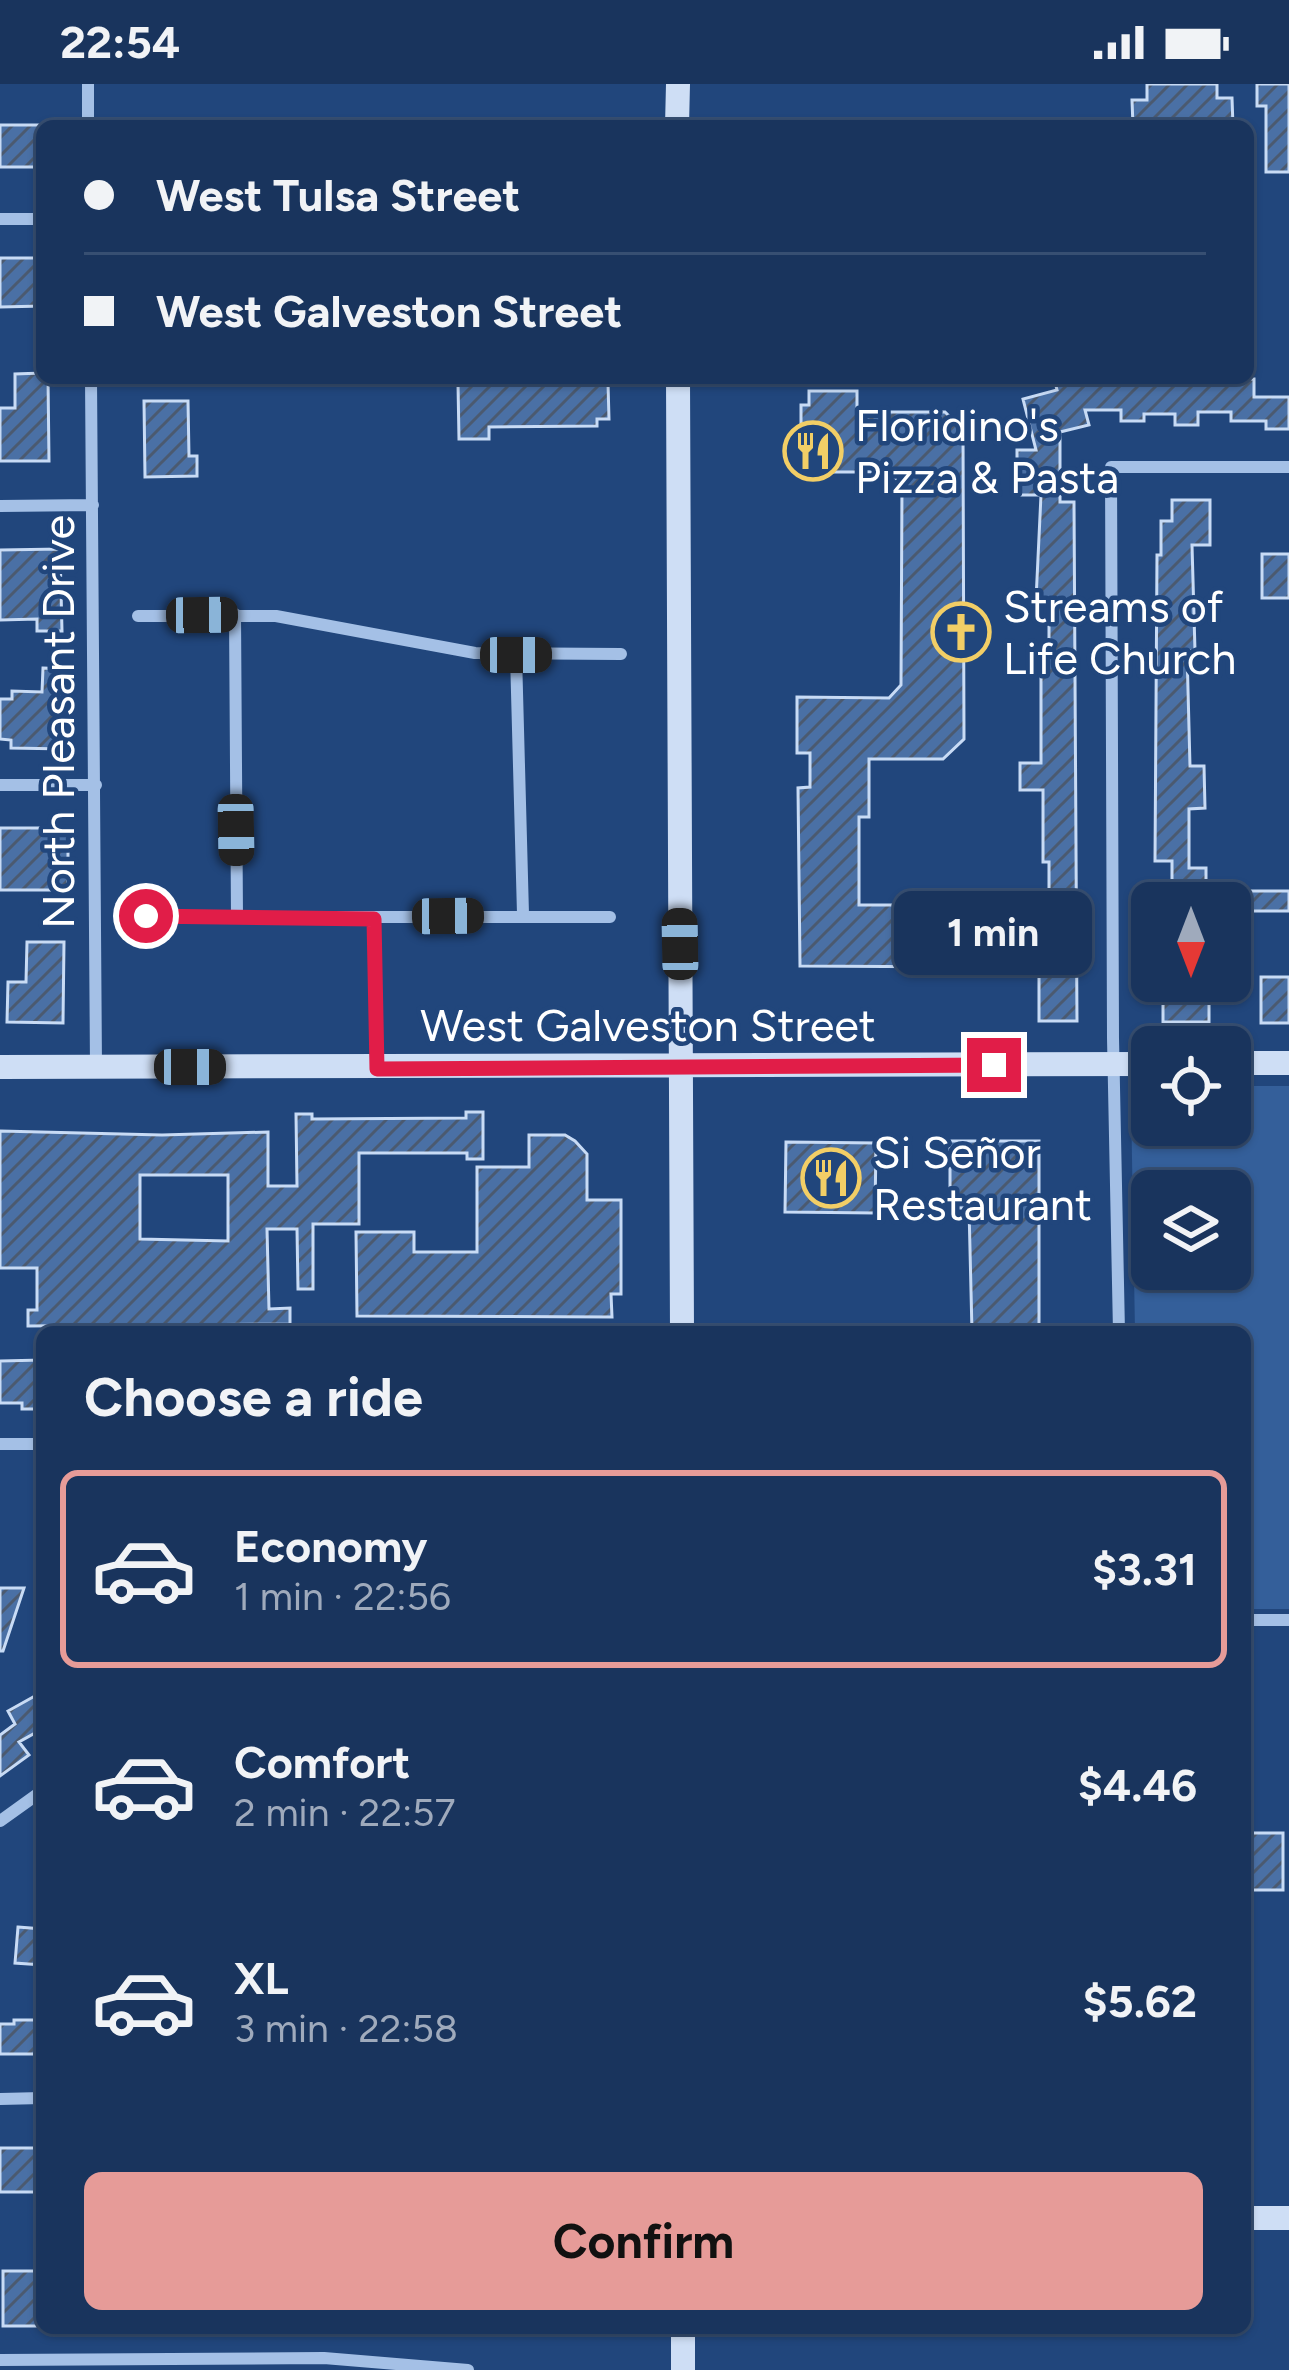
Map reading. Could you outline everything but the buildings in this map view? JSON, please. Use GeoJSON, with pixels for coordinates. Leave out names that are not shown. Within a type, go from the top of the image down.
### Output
{"type":"FeatureCollection","features":[{"type":"Feature","properties":{"kind":"street"},"geometry":{"type":"LineString","coordinates":[[88,84],[88,120]]}},
{"type":"Feature","properties":{"kind":"street"},"geometry":{"type":"LineString","coordinates":[[677,84],[677,120]]}},
{"type":"Feature","properties":{"kind":"street"},"geometry":{"type":"LineString","coordinates":[[0,219],[36,219]]}},
{"type":"Feature","properties":{"kind":"street","name":"North Pleasant Drive"},"geometry":{"type":"LineString","coordinates":[[91,384],[95,1066]]}},
{"type":"Feature","properties":{"kind":"street"},"geometry":{"type":"LineString","coordinates":[[678,384],[682,1326]]}},
{"type":"Feature","properties":{"kind":"street"},"geometry":{"type":"LineString","coordinates":[[1119,1326],[1111,466],[1289,466]]}},
{"type":"Feature","properties":{"kind":"street"},"geometry":{"type":"LineString","coordinates":[[0,506],[93,505]]}},
{"type":"Feature","properties":{"kind":"street"},"geometry":{"type":"LineString","coordinates":[[235,614],[237,916]]}},
{"type":"Feature","properties":{"kind":"street"},"geometry":{"type":"LineString","coordinates":[[138,616],[276,616],[475,653],[621,654]]}},
{"type":"Feature","properties":{"kind":"street"},"geometry":{"type":"LineString","coordinates":[[516,655],[523,914]]}},
{"type":"Feature","properties":{"kind":"street"},"geometry":{"type":"LineString","coordinates":[[0,785],[95,785]]}},
{"type":"Feature","properties":{"kind":"street"},"geometry":{"type":"LineString","coordinates":[[146,916],[610,916]]}},
{"type":"Feature","properties":{"kind":"street"},"geometry":{"type":"LineString","coordinates":[[374,919],[377,1069]]}},
{"type":"Feature","properties":{"kind":"street"},"geometry":{"type":"LineString","coordinates":[[1251,1064],[1289,1063]]}},
{"type":"Feature","properties":{"kind":"street","name":"West Galveston Street"},"geometry":{"type":"LineString","coordinates":[[0,1067],[1131,1065]]}},
{"type":"Feature","properties":{"kind":"street"},"geometry":{"type":"LineString","coordinates":[[0,1444],[36,1444]]}},
{"type":"Feature","properties":{"kind":"street"},"geometry":{"type":"LineString","coordinates":[[1251,1620],[1289,1620]]}},
{"type":"Feature","properties":{"kind":"street"},"geometry":{"type":"LineString","coordinates":[[0,1821],[36,1795]]}},
{"type":"Feature","properties":{"kind":"street"},"geometry":{"type":"LineString","coordinates":[[0,2099],[36,2098]]}},
{"type":"Feature","properties":{"kind":"street"},"geometry":{"type":"LineString","coordinates":[[1251,2218],[1289,2218]]}},
{"type":"Feature","properties":{"kind":"street"},"geometry":{"type":"LineString","coordinates":[[683,2334],[683,2370]]}},
{"type":"Feature","properties":{"kind":"street"},"geometry":{"type":"LineString","coordinates":[[0,2360],[324,2358],[468,2370]]}},
{"type":"Feature","properties":{"kind":"shaded area"},"geometry":{"type":"Polygon","coordinates":[[[1251,1086],[1289,1086],[1289,1609],[1251,1609],[1251,1326],[1135,1326],[1134,1290],[1251,1290],[1251,1170],[1132,1170],[1132,1146],[1251,1146],[1251,1086]]]}},
{"type":"Feature","properties":{"kind":"place","name":"Floridino's Pizza & Pasta"},"geometry":{"type":"Point","coordinates":[813,451]}},
{"type":"Feature","properties":{"kind":"place","name":"Streams of Life Church"},"geometry":{"type":"Point","coordinates":[961,632]}},
{"type":"Feature","properties":{"kind":"place","name":"Si Señor Restaurant"},"geometry":{"type":"Point","coordinates":[831,1178]}},
{"type":"Feature","properties":{"kind":"route"},"geometry":{"type":"LineString","coordinates":[[146,916],[374,919],[377,1069],[994,1065]]}}]}
